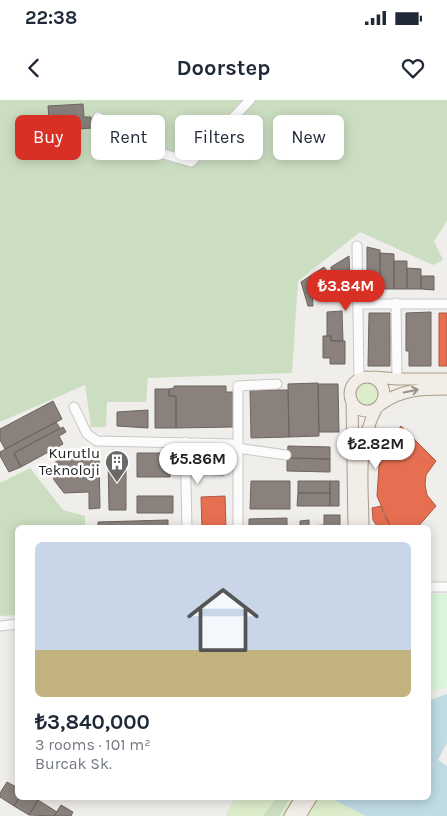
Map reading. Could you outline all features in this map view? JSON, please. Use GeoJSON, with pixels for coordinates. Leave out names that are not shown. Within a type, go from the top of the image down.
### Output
{"type":"FeatureCollection","features":[{"type":"Feature","properties":{"kind":"main road"},"geometry":{"type":"LineString","coordinates":[[354,525],[352,401],[350,391],[355,382],[359,378],[364,377],[397,380],[447,379]]}},
{"type":"Feature","properties":{"kind":"main road"},"geometry":{"type":"LineString","coordinates":[[363,525],[363,450],[367,430],[384,399],[384,388],[378,379],[372,377]]}},
{"type":"Feature","properties":{"kind":"main road"},"geometry":{"type":"LineString","coordinates":[[352,401],[365,411],[378,408],[396,395],[406,392],[419,389],[447,389]]}},
{"type":"Feature","properties":{"kind":"main road"},"geometry":{"type":"LineString","coordinates":[[290,816],[300,800]]}},
{"type":"Feature","properties":{"kind":"main road"},"geometry":{"type":"LineString","coordinates":[[300,816],[310,800]]}},
{"type":"Feature","properties":{"kind":"street"},"geometry":{"type":"LineString","coordinates":[[165,154],[191,162],[250,100]]}},
{"type":"Feature","properties":{"kind":"street"},"geometry":{"type":"LineString","coordinates":[[356,246],[359,378]]}},
{"type":"Feature","properties":{"kind":"street"},"geometry":{"type":"LineString","coordinates":[[396,303],[397,380]]}},
{"type":"Feature","properties":{"kind":"street"},"geometry":{"type":"LineString","coordinates":[[358,304],[447,304]]}},
{"type":"Feature","properties":{"kind":"street"},"geometry":{"type":"LineString","coordinates":[[238,525],[238,386],[277,384]]}},
{"type":"Feature","properties":{"kind":"street"},"geometry":{"type":"LineString","coordinates":[[74,407],[87,434],[97,441],[186,442],[237,446],[286,455]]}},
{"type":"Feature","properties":{"kind":"street"},"geometry":{"type":"LineString","coordinates":[[186,442],[187,525]]}},
{"type":"Feature","properties":{"kind":"street"},"geometry":{"type":"LineString","coordinates":[[431,587],[447,587]]}},
{"type":"Feature","properties":{"kind":"street"},"geometry":{"type":"LineString","coordinates":[[0,626],[15,624]]}},
{"type":"Feature","properties":{"kind":"green space"},"geometry":{"type":"Polygon","coordinates":[[[0,100],[447,100],[447,221],[434,241],[443,260],[433,265],[360,232],[298,281],[292,373],[148,378],[146,402],[107,402],[106,427],[91,427],[85,385],[0,422],[0,100]]]}},
{"type":"Feature","properties":{"kind":"green space"},"geometry":{"type":"Polygon","coordinates":[[[367,381],[376,384],[379,393],[376,402],[367,405],[358,402],[355,393],[358,384],[367,381]]]}},
{"type":"Feature","properties":{"kind":"green space"},"geometry":{"type":"Polygon","coordinates":[[[30,468],[63,510],[85,516],[85,525],[15,525],[15,615],[0,616],[0,483],[30,468]]]}},
{"type":"Feature","properties":{"kind":"green space"},"geometry":{"type":"Polygon","coordinates":[[[431,594],[447,594],[447,686],[431,691],[431,594]]]}},
{"type":"Feature","properties":{"kind":"green space"},"geometry":{"type":"Polygon","coordinates":[[[234,800],[313,800],[303,816],[225,816],[234,800]]]}},
{"type":"Feature","properties":{"kind":"green space"},"geometry":{"type":"Polygon","coordinates":[[[275,800],[289,800],[279,816],[263,816],[275,800]]]}},
{"type":"Feature","properties":{"kind":"green space"},"geometry":{"type":"Polygon","coordinates":[[[315,800],[354,800],[391,816],[305,816],[315,800]]]}},
{"type":"Feature","properties":{"kind":"water"},"geometry":{"type":"Polygon","coordinates":[[[447,694],[447,743],[438,760],[447,766],[447,816],[366,816],[336,801],[431,800],[431,700],[447,694]]]}},
{"type":"Feature","properties":{"kind":"building: Shops"},"geometry":{"type":"Polygon","coordinates":[[[439,313],[447,313],[447,366],[439,366],[439,313]]]}},
{"type":"Feature","properties":{"kind":"building: Shops"},"geometry":{"type":"Polygon","coordinates":[[[401,426],[436,461],[426,475],[425,485],[427,495],[436,506],[420,525],[390,525],[377,496],[379,466],[385,447],[401,426]]]}},
{"type":"Feature","properties":{"kind":"building: Shops"},"geometry":{"type":"Polygon","coordinates":[[[225,496],[226,525],[202,525],[201,497],[225,496]]]}},
{"type":"Feature","properties":{"kind":"building: Shops"},"geometry":{"type":"Polygon","coordinates":[[[381,506],[389,525],[376,525],[373,520],[372,508],[381,506]]]}},
{"type":"Feature","properties":{"kind":"building: Industry"},"geometry":{"type":"Polygon","coordinates":[[[83,104],[84,117],[91,117],[91,128],[81,129],[81,115],[49,115],[48,106],[83,104]]]}},
{"type":"Feature","properties":{"kind":"building: Industry"},"geometry":{"type":"Polygon","coordinates":[[[367,247],[380,250],[380,289],[367,289],[367,247]]]}},
{"type":"Feature","properties":{"kind":"building: Industry"},"geometry":{"type":"Polygon","coordinates":[[[380,253],[394,254],[394,289],[380,289],[380,253]]]}},
{"type":"Feature","properties":{"kind":"building: Industry"},"geometry":{"type":"Polygon","coordinates":[[[349,256],[350,280],[332,282],[331,267],[349,256]]]}},
{"type":"Feature","properties":{"kind":"building: Industry"},"geometry":{"type":"Polygon","coordinates":[[[394,261],[407,261],[407,289],[394,289],[394,261]]]}},
{"type":"Feature","properties":{"kind":"building: Industry"},"geometry":{"type":"Polygon","coordinates":[[[324,267],[330,275],[315,283],[312,291],[313,306],[308,306],[301,282],[324,267]]]}},
{"type":"Feature","properties":{"kind":"building: Industry"},"geometry":{"type":"Polygon","coordinates":[[[407,268],[421,269],[421,289],[407,289],[407,268]]]}},
{"type":"Feature","properties":{"kind":"building: Industry"},"geometry":{"type":"Polygon","coordinates":[[[421,276],[434,276],[434,290],[421,289],[421,276]]]}},
{"type":"Feature","properties":{"kind":"building: Industry"},"geometry":{"type":"Polygon","coordinates":[[[342,311],[343,341],[331,341],[331,336],[327,336],[327,312],[342,311]]]}},
{"type":"Feature","properties":{"kind":"building: Industry"},"geometry":{"type":"Polygon","coordinates":[[[431,312],[431,366],[409,366],[409,351],[406,351],[406,313],[431,312]]]}},
{"type":"Feature","properties":{"kind":"building: Industry"},"geometry":{"type":"Polygon","coordinates":[[[369,313],[390,313],[390,366],[368,366],[369,313]]]}},
{"type":"Feature","properties":{"kind":"building: Industry"},"geometry":{"type":"Polygon","coordinates":[[[323,336],[331,336],[331,341],[345,341],[345,364],[330,364],[330,358],[323,358],[323,336]]]}},
{"type":"Feature","properties":{"kind":"building: Industry"},"geometry":{"type":"Polygon","coordinates":[[[318,383],[319,436],[289,437],[288,384],[318,383]]]}},
{"type":"Feature","properties":{"kind":"building: Industry"},"geometry":{"type":"Polygon","coordinates":[[[318,384],[338,384],[339,432],[319,432],[318,384]]]}},
{"type":"Feature","properties":{"kind":"building: Industry"},"geometry":{"type":"Polygon","coordinates":[[[174,386],[226,386],[226,392],[233,392],[233,427],[176,428],[176,396],[169,396],[169,389],[174,388],[174,386]]]}},
{"type":"Feature","properties":{"kind":"building: Industry"},"geometry":{"type":"Polygon","coordinates":[[[155,389],[169,389],[169,396],[176,396],[176,428],[155,428],[155,389]]]}},
{"type":"Feature","properties":{"kind":"building: Industry"},"geometry":{"type":"Polygon","coordinates":[[[250,390],[288,390],[289,437],[251,438],[250,390]]]}},
{"type":"Feature","properties":{"kind":"building: Industry"},"geometry":{"type":"Polygon","coordinates":[[[53,401],[62,419],[5,449],[0,440],[0,429],[53,401]]]}},
{"type":"Feature","properties":{"kind":"building: Industry"},"geometry":{"type":"Polygon","coordinates":[[[148,410],[148,428],[117,426],[117,412],[148,410]]]}},
{"type":"Feature","properties":{"kind":"building: Industry"},"geometry":{"type":"Polygon","coordinates":[[[56,422],[60,428],[14,453],[21,467],[9,472],[0,456],[0,452],[56,422]]]}},
{"type":"Feature","properties":{"kind":"building: Industry"},"geometry":{"type":"Polygon","coordinates":[[[63,427],[66,432],[59,436],[63,444],[21,467],[14,453],[63,427]]]}},
{"type":"Feature","properties":{"kind":"building: Industry"},"geometry":{"type":"Polygon","coordinates":[[[288,446],[330,447],[330,459],[287,458],[288,446]]]}},
{"type":"Feature","properties":{"kind":"building: Industry"},"geometry":{"type":"Polygon","coordinates":[[[137,453],[171,453],[170,477],[137,477],[137,453]]]}},
{"type":"Feature","properties":{"kind":"building: Industry","name":"Kurutlu Teknoloji"},"geometry":{"type":"Polygon","coordinates":[[[108,455],[126,455],[126,510],[109,510],[108,455]]]}},
{"type":"Feature","properties":{"kind":"building: Industry"},"geometry":{"type":"Polygon","coordinates":[[[99,456],[100,508],[89,509],[89,492],[64,493],[54,480],[52,466],[60,457],[99,456]]]}},
{"type":"Feature","properties":{"kind":"building: Industry"},"geometry":{"type":"Polygon","coordinates":[[[197,458],[224,458],[223,462],[226,462],[224,475],[197,474],[195,462],[197,462],[197,458]]]}},
{"type":"Feature","properties":{"kind":"building: Industry"},"geometry":{"type":"Polygon","coordinates":[[[287,458],[330,459],[330,472],[287,471],[287,458]]]}},
{"type":"Feature","properties":{"kind":"building: Industry"},"geometry":{"type":"Polygon","coordinates":[[[251,481],[290,481],[290,509],[250,509],[251,481]]]}},
{"type":"Feature","properties":{"kind":"building: Industry"},"geometry":{"type":"Polygon","coordinates":[[[298,481],[330,481],[330,493],[298,493],[298,481]]]}},
{"type":"Feature","properties":{"kind":"building: Industry"},"geometry":{"type":"Polygon","coordinates":[[[330,481],[339,481],[339,506],[330,506],[330,481]]]}},
{"type":"Feature","properties":{"kind":"building: Industry"},"geometry":{"type":"Polygon","coordinates":[[[298,493],[330,493],[330,506],[297,506],[298,493]]]}},
{"type":"Feature","properties":{"kind":"building: Industry"},"geometry":{"type":"Polygon","coordinates":[[[137,496],[173,496],[173,513],[137,513],[137,496]]]}},
{"type":"Feature","properties":{"kind":"building: Industry"},"geometry":{"type":"Polygon","coordinates":[[[324,515],[340,515],[340,525],[324,525],[324,515]]]}},
{"type":"Feature","properties":{"kind":"building: Industry"},"geometry":{"type":"Polygon","coordinates":[[[287,518],[287,525],[249,525],[249,519],[287,518]]]}},
{"type":"Feature","properties":{"kind":"building: Industry"},"geometry":{"type":"Polygon","coordinates":[[[168,520],[168,525],[98,525],[98,522],[168,520]]]}},
{"type":"Feature","properties":{"kind":"building: Industry"},"geometry":{"type":"Polygon","coordinates":[[[309,520],[309,525],[300,525],[300,521],[309,520]]]}},
{"type":"Feature","properties":{"kind":"building: Industry"},"geometry":{"type":"Polygon","coordinates":[[[7,782],[15,786],[15,800],[18,800],[14,806],[0,797],[0,793],[7,782]]]}},
{"type":"Feature","properties":{"kind":"building: Industry"},"geometry":{"type":"Polygon","coordinates":[[[18,800],[38,800],[29,815],[14,806],[18,800]]]}},
{"type":"Feature","properties":{"kind":"building: Industry"},"geometry":{"type":"Polygon","coordinates":[[[38,800],[57,812],[54,816],[29,815],[38,800]]]}},
{"type":"Feature","properties":{"kind":"building: Industry"},"geometry":{"type":"Polygon","coordinates":[[[61,805],[73,812],[71,816],[54,816],[61,805]]]}},
{"type":"Feature","properties":{"kind":"place","name":"Kurutlu Teknoloji"},"geometry":{"type":"Point","coordinates":[117,483]}}]}
